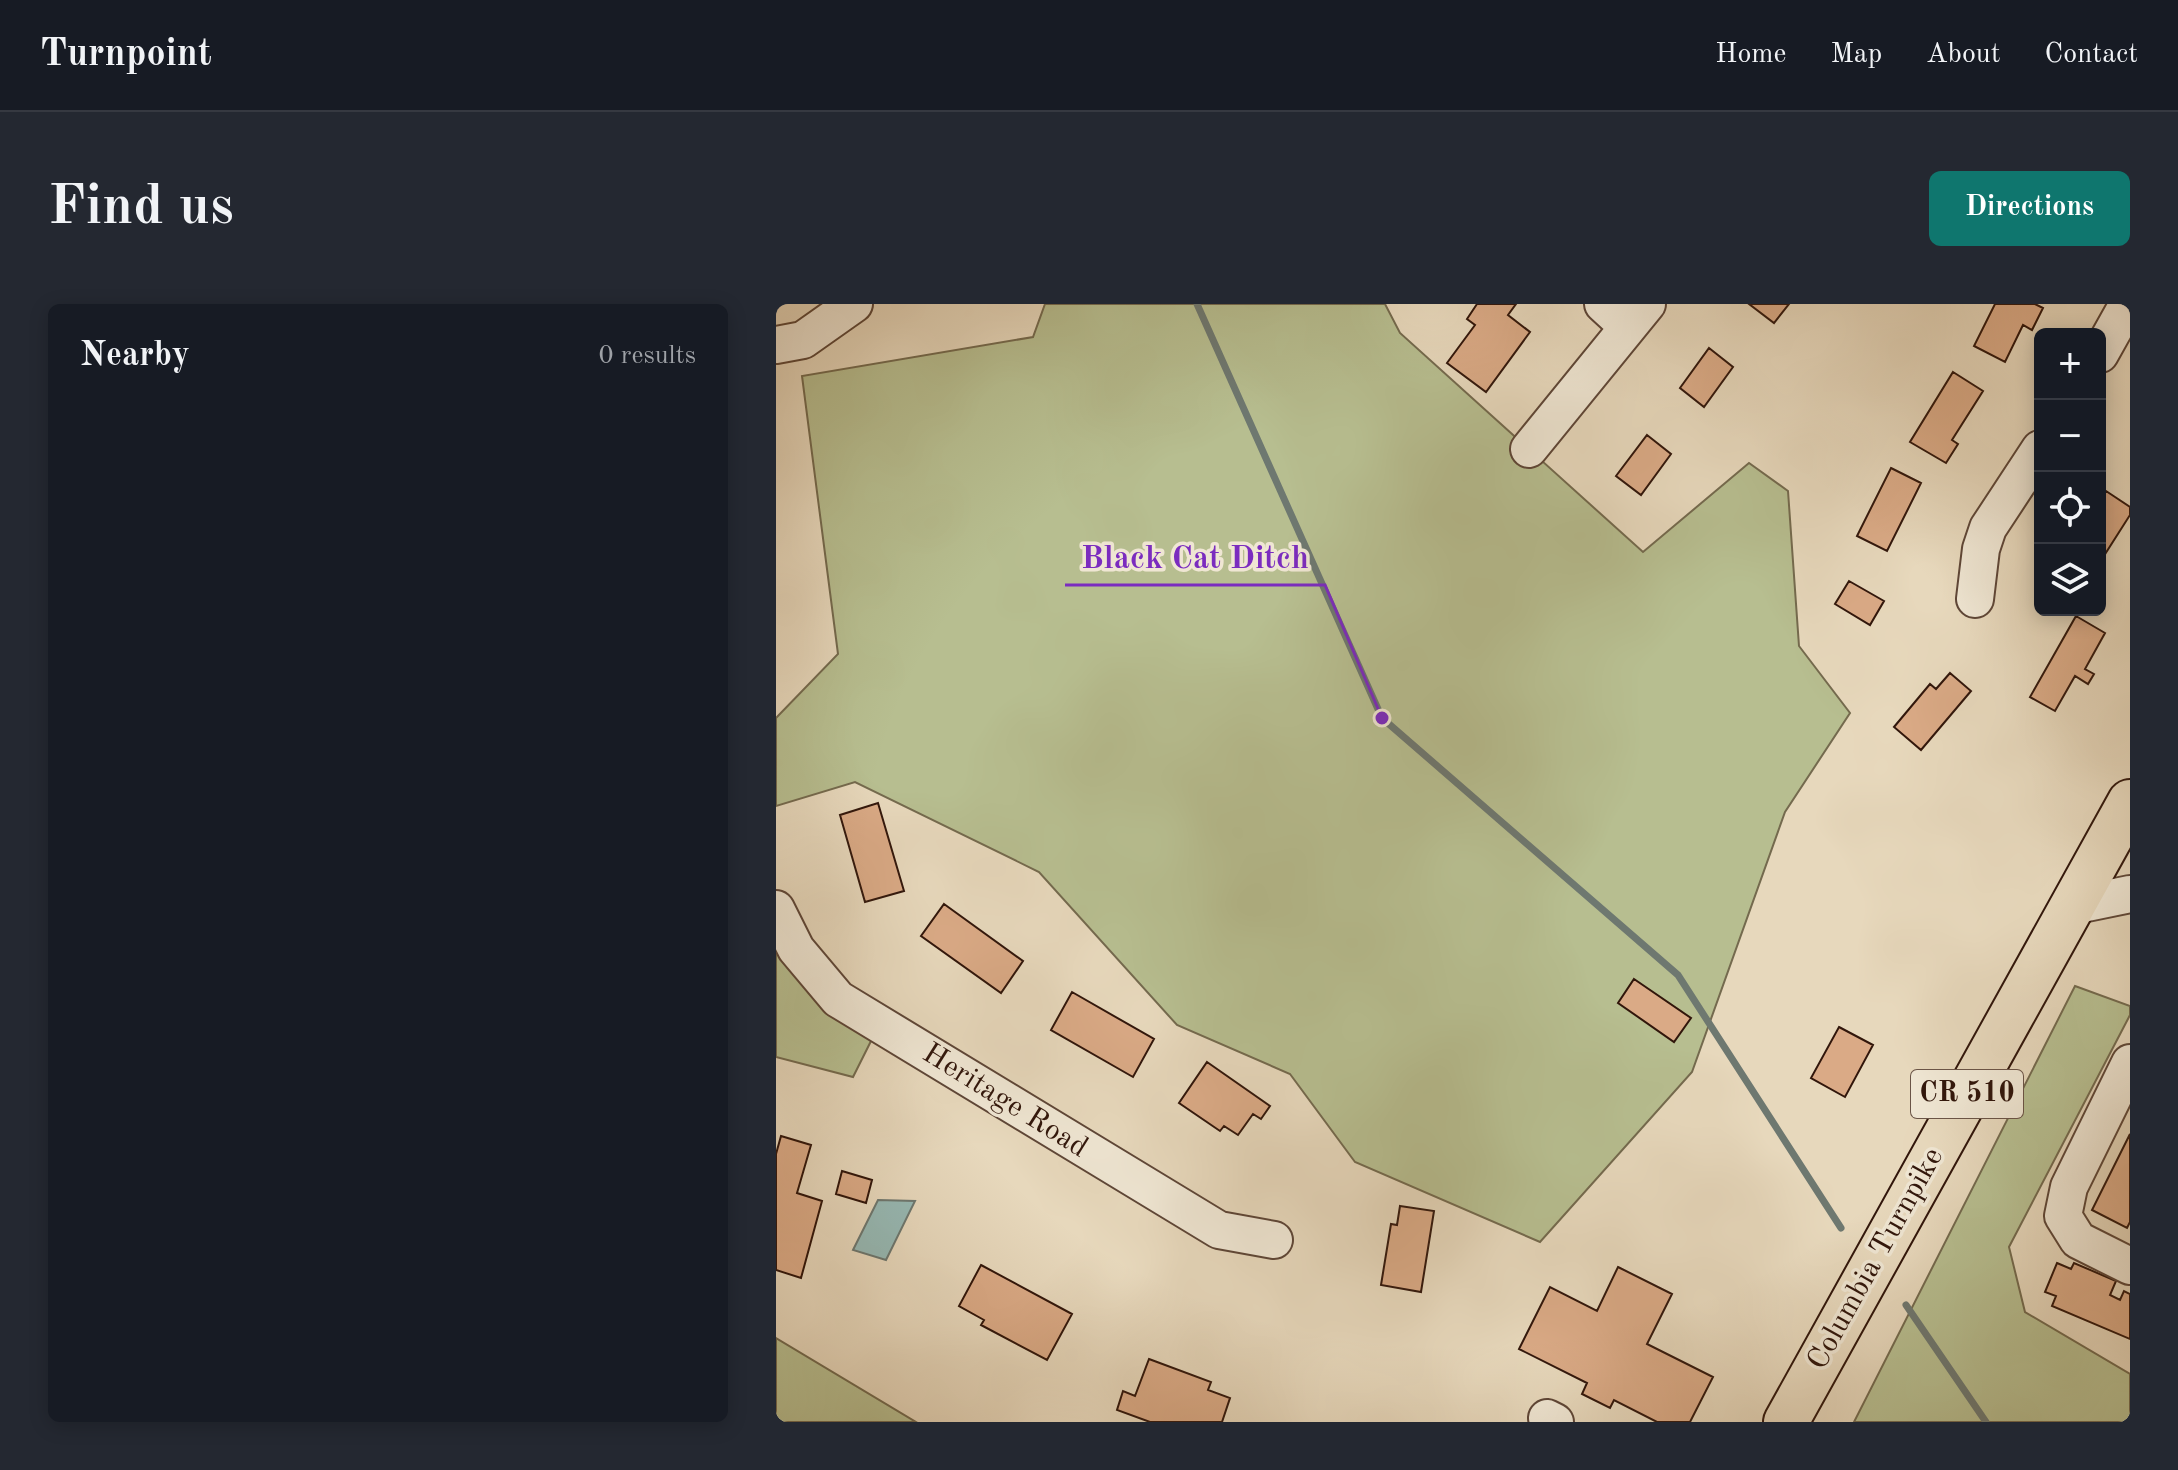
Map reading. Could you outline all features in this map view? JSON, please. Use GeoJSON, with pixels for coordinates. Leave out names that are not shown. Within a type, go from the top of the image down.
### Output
{"type":"FeatureCollection","features":[{"type":"Feature","properties":{"kind":"main road","name":"Columbia Turnpike"},"geometry":{"type":"LineString","coordinates":[[1793,1414],[2130,802]]}},
{"type":"Feature","properties":{"kind":"street"},"geometry":{"type":"LineString","coordinates":[[776,345],[803,340],[854,304]]}},
{"type":"Feature","properties":{"kind":"street"},"geometry":{"type":"LineString","coordinates":[[2106,343],[2128,304]]}},
{"type":"Feature","properties":{"kind":"street"},"geometry":{"type":"LineString","coordinates":[[1529,449],[1626,312]]}},
{"type":"Feature","properties":{"kind":"street"},"geometry":{"type":"LineString","coordinates":[[1975,599],[1981,549],[1988,528],[2034,458]]}},
{"type":"Feature","properties":{"kind":"street"},"geometry":{"type":"LineString","coordinates":[[2072,906],[2130,894]]}},
{"type":"Feature","properties":{"kind":"street","name":"Heritage Road"},"geometry":{"type":"LineString","coordinates":[[776,909],[796,949],[838,999],[1219,1230],[1274,1240]]}},
{"type":"Feature","properties":{"kind":"street"},"geometry":{"type":"LineString","coordinates":[[2127,1258],[2078,1240],[2063,1216],[2069,1187],[2130,1063]]}},
{"type":"Feature","properties":{"kind":"green space"},"geometry":{"type":"Polygon","coordinates":[[[1045,304],[1385,304],[1400,333],[1643,552],[1749,463],[1788,491],[1799,646],[1850,713],[1785,812],[1692,1072],[1540,1242],[1355,1162],[1290,1074],[1177,1025],[1039,872],[855,782],[776,806],[776,718],[838,654],[802,376],[1033,337],[1045,304]]]}},
{"type":"Feature","properties":{"kind":"green space"},"geometry":{"type":"Polygon","coordinates":[[[776,898],[877,1029],[853,1077],[776,1057],[776,898]]]}},
{"type":"Feature","properties":{"kind":"green space"},"geometry":{"type":"Polygon","coordinates":[[[2075,986],[2130,1006],[2130,1015],[2009,1247],[2025,1312],[2130,1374],[2130,1422],[1854,1422],[2075,986]]]}},
{"type":"Feature","properties":{"kind":"green space"},"geometry":{"type":"Polygon","coordinates":[[[776,1338],[916,1422],[776,1422],[776,1338]]]}},
{"type":"Feature","properties":{"kind":"water"},"geometry":{"type":"Polygon","coordinates":[[[878,1200],[915,1201],[886,1260],[853,1250],[878,1200]]]}},
{"type":"Feature","properties":{"kind":"building"},"geometry":{"type":"Polygon","coordinates":[[[1477,304],[1516,304],[1508,315],[1530,332],[1486,392],[1447,363],[1475,325],[1467,319],[1477,304]]]}},
{"type":"Feature","properties":{"kind":"building"},"geometry":{"type":"Polygon","coordinates":[[[1749,304],[1789,304],[1774,323],[1749,304]]]}},
{"type":"Feature","properties":{"kind":"building"},"geometry":{"type":"Polygon","coordinates":[[[1995,304],[2035,304],[2043,308],[2032,330],[2023,325],[2005,362],[1974,346],[1995,304]]]}},
{"type":"Feature","properties":{"kind":"building"},"geometry":{"type":"Polygon","coordinates":[[[1709,348],[1733,367],[1704,407],[1680,388],[1709,348]]]}},
{"type":"Feature","properties":{"kind":"building"},"geometry":{"type":"Polygon","coordinates":[[[1953,372],[1983,391],[1952,440],[1958,444],[1946,463],[1910,442],[1953,372]]]}},
{"type":"Feature","properties":{"kind":"building"},"geometry":{"type":"Polygon","coordinates":[[[1647,435],[1671,454],[1641,495],[1616,476],[1647,435]]]}},
{"type":"Feature","properties":{"kind":"building"},"geometry":{"type":"Polygon","coordinates":[[[1891,468],[1921,483],[1887,551],[1857,536],[1891,468]]]}},
{"type":"Feature","properties":{"kind":"building"},"geometry":{"type":"Polygon","coordinates":[[[2106,491],[2130,507],[2130,515],[2106,553],[2106,491]]]}},
{"type":"Feature","properties":{"kind":"building"},"geometry":{"type":"Polygon","coordinates":[[[1849,581],[1884,601],[1870,625],[1835,604],[1849,581]]]}},
{"type":"Feature","properties":{"kind":"building"},"geometry":{"type":"Polygon","coordinates":[[[2076,616],[2105,633],[2085,669],[2094,674],[2088,684],[2075,676],[2055,711],[2030,697],[2076,616]]]}},
{"type":"Feature","properties":{"kind":"building"},"geometry":{"type":"Polygon","coordinates":[[[1950,673],[1971,691],[1921,750],[1894,727],[1930,684],[1936,689],[1950,673]]]}},
{"type":"Feature","properties":{"kind":"building"},"geometry":{"type":"Polygon","coordinates":[[[878,803],[904,891],[865,902],[840,815],[878,803]]]}},
{"type":"Feature","properties":{"kind":"building"},"geometry":{"type":"Polygon","coordinates":[[[944,904],[1023,961],[1001,993],[921,936],[944,904]]]}},
{"type":"Feature","properties":{"kind":"building"},"geometry":{"type":"Polygon","coordinates":[[[1634,979],[1691,1018],[1674,1042],[1618,1003],[1634,979]]]}},
{"type":"Feature","properties":{"kind":"building"},"geometry":{"type":"Polygon","coordinates":[[[1072,992],[1154,1039],[1133,1077],[1051,1030],[1072,992]]]}},
{"type":"Feature","properties":{"kind":"building"},"geometry":{"type":"Polygon","coordinates":[[[1839,1027],[1873,1045],[1845,1097],[1811,1078],[1839,1027]]]}},
{"type":"Feature","properties":{"kind":"building"},"geometry":{"type":"Polygon","coordinates":[[[1207,1062],[1270,1106],[1261,1119],[1253,1114],[1238,1135],[1224,1126],[1220,1131],[1179,1103],[1207,1062]]]}},
{"type":"Feature","properties":{"kind":"building"},"geometry":{"type":"Polygon","coordinates":[[[2130,1134],[2130,1222],[2127,1228],[2092,1210],[2130,1134]]]}},
{"type":"Feature","properties":{"kind":"building"},"geometry":{"type":"Polygon","coordinates":[[[781,1136],[811,1145],[797,1193],[822,1201],[801,1278],[776,1270],[776,1154],[781,1136]]]}},
{"type":"Feature","properties":{"kind":"building"},"geometry":{"type":"Polygon","coordinates":[[[842,1171],[872,1180],[866,1203],[836,1194],[842,1171]]]}},
{"type":"Feature","properties":{"kind":"building"},"geometry":{"type":"Polygon","coordinates":[[[1400,1206],[1434,1211],[1421,1292],[1381,1285],[1391,1224],[1397,1225],[1400,1206]]]}},
{"type":"Feature","properties":{"kind":"building"},"geometry":{"type":"Polygon","coordinates":[[[2057,1263],[2071,1269],[2074,1263],[2116,1281],[2110,1295],[2120,1300],[2124,1291],[2130,1294],[2130,1339],[2052,1306],[2056,1296],[2045,1292],[2057,1263]]]}},
{"type":"Feature","properties":{"kind":"building"},"geometry":{"type":"Polygon","coordinates":[[[981,1265],[1072,1314],[1047,1360],[981,1325],[984,1320],[959,1306],[981,1265]]]}},
{"type":"Feature","properties":{"kind":"building"},"geometry":{"type":"Polygon","coordinates":[[[1618,1267],[1672,1294],[1647,1344],[1713,1377],[1690,1422],[1657,1422],[1614,1400],[1610,1408],[1582,1394],[1587,1383],[1519,1349],[1550,1287],[1597,1311],[1618,1267]]]}},
{"type":"Feature","properties":{"kind":"building"},"geometry":{"type":"Polygon","coordinates":[[[1149,1359],[1211,1382],[1208,1390],[1230,1398],[1222,1422],[1150,1422],[1117,1410],[1123,1391],[1135,1396],[1149,1359]]]}},
{"type":"Feature","properties":{"kind":"waterway"},"geometry":{"type":"LineString","coordinates":[[1197,304],[1382,718],[1678,975],[1841,1228]]}},
{"type":"Feature","properties":{"kind":"waterway"},"geometry":{"type":"LineString","coordinates":[[1906,1305],[1986,1422]]}},
{"type":"Feature","properties":{"kind":"place","name":"Black Cat Ditch"},"geometry":{"type":"Point","coordinates":[1382,718]}}]}
